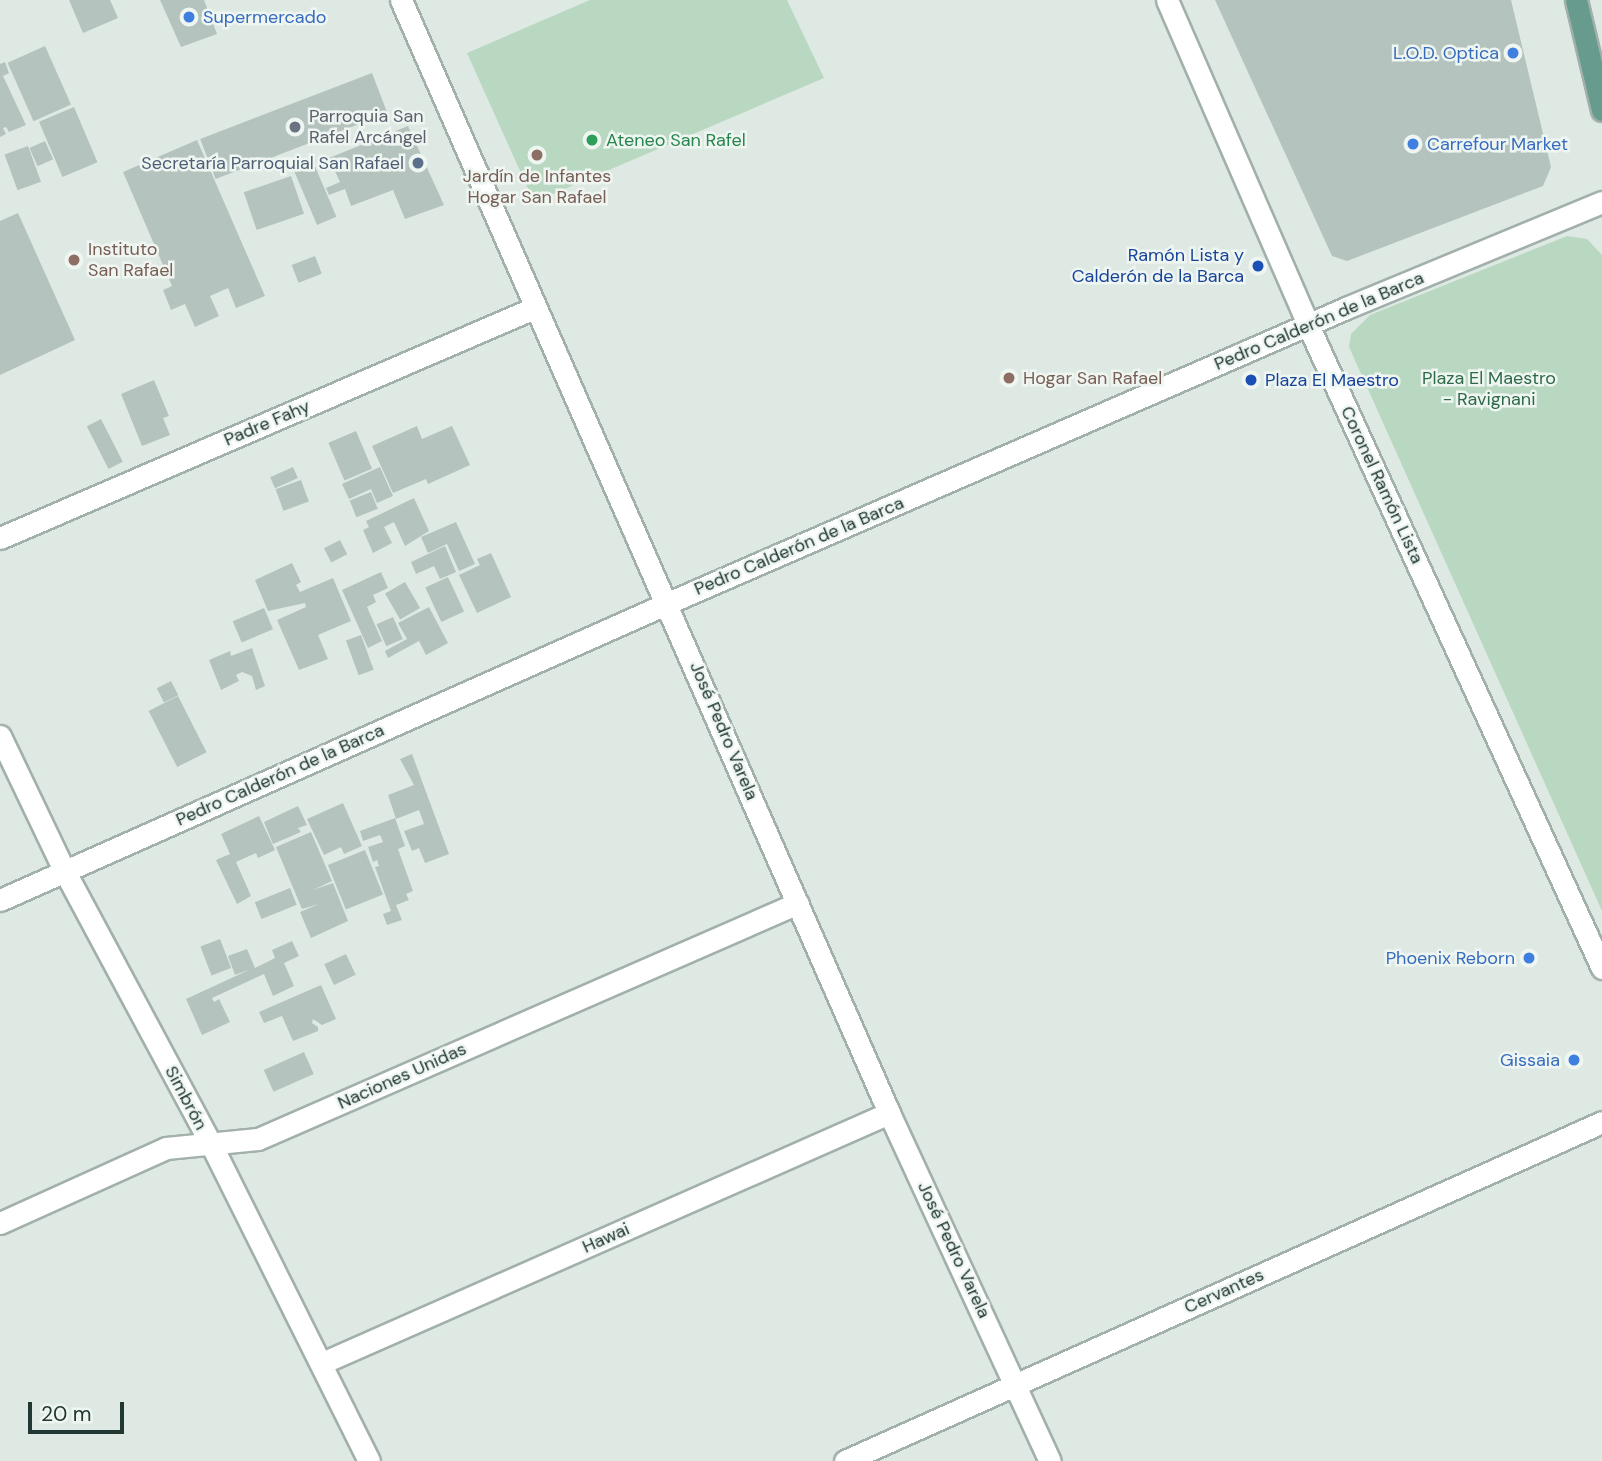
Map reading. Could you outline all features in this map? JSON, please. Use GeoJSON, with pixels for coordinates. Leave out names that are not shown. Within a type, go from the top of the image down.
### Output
{"type":"FeatureCollection","features":[{"type":"Feature","properties":{"kind":"main road"},"geometry":{"type":"LineString","coordinates":[[1576,0],[1602,110]]}},
{"type":"Feature","properties":{"kind":"street","name":"José Pedro Varela"},"geometry":{"type":"LineString","coordinates":[[401,0],[534,307],[668,603],[889,1113],[1017,1384],[1050,1461]]}},
{"type":"Feature","properties":{"kind":"street","name":"Coronel Ramón Lista"},"geometry":{"type":"LineString","coordinates":[[1167,0],[1308,326],[1602,968]]}},
{"type":"Feature","properties":{"kind":"street","name":"Pedro Calderón de la Barca"},"geometry":{"type":"LineString","coordinates":[[0,900],[668,603],[1602,202]]}},
{"type":"Feature","properties":{"kind":"street","name":"Padre Fahy"},"geometry":{"type":"LineString","coordinates":[[0,538],[534,307]]}},
{"type":"Feature","properties":{"kind":"street","name":"Simbrón"},"geometry":{"type":"LineString","coordinates":[[0,736],[64,870],[211,1144],[369,1461]]}},
{"type":"Feature","properties":{"kind":"street","name":"Naciones Unidas"},"geometry":{"type":"LineString","coordinates":[[0,1223],[166,1148],[258,1139],[798,903]]}},
{"type":"Feature","properties":{"kind":"street","name":"Hawai"},"geometry":{"type":"LineString","coordinates":[[322,1363],[889,1113]]}},
{"type":"Feature","properties":{"kind":"street","name":"Cervantes"},"geometry":{"type":"LineString","coordinates":[[845,1461],[1602,1122]]}},
{"type":"Feature","properties":{"kind":"green space","name":"Ateneo San Rafel"},"geometry":{"type":"Polygon","coordinates":[[[590,0],[787,0],[824,78],[534,202],[467,53],[590,0]]]}},
{"type":"Feature","properties":{"kind":"green space","name":"Plaza El Maestro - Ravignani"},"geometry":{"type":"Polygon","coordinates":[[[1567,236],[1587,239],[1602,255],[1602,911],[1349,347],[1351,334],[1370,315],[1567,236]]]}},
{"type":"Feature","properties":{"kind":"building"},"geometry":{"type":"Polygon","coordinates":[[[69,0],[110,0],[118,18],[83,33],[69,0]]]}},
{"type":"Feature","properties":{"kind":"building","name":"Supermercado"},"geometry":{"type":"Polygon","coordinates":[[[160,0],[204,0],[217,34],[181,47],[160,0]]]}},
{"type":"Feature","properties":{"kind":"building","name":"Carrefour Market"},"geometry":{"type":"Polygon","coordinates":[[[1215,0],[1511,0],[1551,167],[1543,186],[1347,261],[1332,256],[1215,0]]]}},
{"type":"Feature","properties":{"kind":"building"},"geometry":{"type":"Polygon","coordinates":[[[45,46],[71,104],[34,121],[8,63],[45,46]]]}},
{"type":"Feature","properties":{"kind":"building"},"geometry":{"type":"Polygon","coordinates":[[[5,62],[9,73],[3,76],[26,125],[9,132],[6,127],[3,128],[6,134],[0,137],[0,64],[5,62]]]}},
{"type":"Feature","properties":{"kind":"building","name":"Parroquia San Rafel Arcángel"},"geometry":{"type":"Polygon","coordinates":[[[372,73],[387,113],[216,179],[200,139],[372,73]]]}},
{"type":"Feature","properties":{"kind":"building"},"geometry":{"type":"Polygon","coordinates":[[[74,107],[97,162],[62,177],[39,122],[74,107]]]}},
{"type":"Feature","properties":{"kind":"building"},"geometry":{"type":"Polygon","coordinates":[[[408,126],[444,205],[405,219],[393,190],[351,206],[345,189],[329,195],[326,188],[340,182],[329,158],[408,126]]]}},
{"type":"Feature","properties":{"kind":"building"},"geometry":{"type":"Polygon","coordinates":[[[197,140],[265,296],[236,308],[228,288],[210,296],[219,316],[195,327],[185,304],[171,310],[163,290],[172,286],[123,172],[197,140]]]}},
{"type":"Feature","properties":{"kind":"building"},"geometry":{"type":"Polygon","coordinates":[[[45,141],[53,159],[38,166],[29,148],[45,141]]]}},
{"type":"Feature","properties":{"kind":"building"},"geometry":{"type":"Polygon","coordinates":[[[28,146],[41,182],[18,190],[5,155],[28,146]]]}},
{"type":"Feature","properties":{"kind":"building"},"geometry":{"type":"Polygon","coordinates":[[[311,157],[336,217],[317,225],[292,165],[311,157]]]}},
{"type":"Feature","properties":{"kind":"building"},"geometry":{"type":"Polygon","coordinates":[[[291,176],[304,214],[257,230],[244,192],[291,176]]]}},
{"type":"Feature","properties":{"kind":"building"},"geometry":{"type":"Polygon","coordinates":[[[18,213],[75,340],[0,375],[0,221],[18,213]]]}},
{"type":"Feature","properties":{"kind":"building"},"geometry":{"type":"Polygon","coordinates":[[[315,256],[322,274],[298,283],[292,265],[315,256]]]}},
{"type":"Feature","properties":{"kind":"building"},"geometry":{"type":"Polygon","coordinates":[[[154,380],[169,416],[163,418],[170,435],[142,446],[121,394],[154,380]]]}},
{"type":"Feature","properties":{"kind":"building"},"geometry":{"type":"Polygon","coordinates":[[[101,419],[123,462],[109,469],[87,426],[101,419]]]}},
{"type":"Feature","properties":{"kind":"building"},"geometry":{"type":"Polygon","coordinates":[[[417,426],[422,439],[452,426],[470,465],[428,484],[426,479],[393,493],[372,446],[417,426]]]}},
{"type":"Feature","properties":{"kind":"building"},"geometry":{"type":"Polygon","coordinates":[[[356,431],[372,469],[344,480],[328,443],[356,431]]]}},
{"type":"Feature","properties":{"kind":"building"},"geometry":{"type":"Polygon","coordinates":[[[293,467],[298,478],[275,488],[270,477],[293,467]]]}},
{"type":"Feature","properties":{"kind":"building"},"geometry":{"type":"Polygon","coordinates":[[[380,467],[393,496],[377,503],[371,489],[349,499],[342,484],[380,467]]]}},
{"type":"Feature","properties":{"kind":"building"},"geometry":{"type":"Polygon","coordinates":[[[301,480],[309,502],[283,511],[276,489],[301,480]]]}},
{"type":"Feature","properties":{"kind":"building"},"geometry":{"type":"Polygon","coordinates":[[[371,492],[378,509],[356,517],[350,501],[371,492]]]}},
{"type":"Feature","properties":{"kind":"building"},"geometry":{"type":"Polygon","coordinates":[[[414,498],[429,531],[405,546],[394,522],[384,527],[392,543],[373,553],[363,530],[369,527],[366,521],[414,498]]]}},
{"type":"Feature","properties":{"kind":"building"},"geometry":{"type":"Polygon","coordinates":[[[456,522],[475,564],[459,571],[447,544],[428,553],[421,537],[456,522]]]}},
{"type":"Feature","properties":{"kind":"building"},"geometry":{"type":"Polygon","coordinates":[[[340,540],[347,554],[331,562],[324,548],[340,540]]]}},
{"type":"Feature","properties":{"kind":"building"},"geometry":{"type":"Polygon","coordinates":[[[445,546],[456,572],[440,579],[434,566],[416,574],[411,562],[445,546]]]}},
{"type":"Feature","properties":{"kind":"building"},"geometry":{"type":"Polygon","coordinates":[[[491,553],[511,597],[477,613],[459,575],[480,565],[477,559],[491,553]]]}},
{"type":"Feature","properties":{"kind":"building"},"geometry":{"type":"Polygon","coordinates":[[[292,563],[301,582],[296,585],[300,592],[333,578],[351,621],[318,635],[328,659],[299,670],[277,620],[306,607],[305,603],[268,611],[255,580],[292,563]]]}},
{"type":"Feature","properties":{"kind":"building"},"geometry":{"type":"Polygon","coordinates":[[[381,572],[388,588],[373,595],[376,602],[367,607],[382,641],[368,648],[342,590],[381,572]]]}},
{"type":"Feature","properties":{"kind":"building"},"geometry":{"type":"Polygon","coordinates":[[[448,577],[464,611],[441,622],[425,588],[448,577]]]}},
{"type":"Feature","properties":{"kind":"building"},"geometry":{"type":"Polygon","coordinates":[[[405,582],[420,608],[400,619],[385,594],[405,582]]]}},
{"type":"Feature","properties":{"kind":"building"},"geometry":{"type":"Polygon","coordinates":[[[429,607],[448,643],[426,655],[419,641],[388,658],[385,651],[407,639],[398,623],[429,607]]]}},
{"type":"Feature","properties":{"kind":"building"},"geometry":{"type":"Polygon","coordinates":[[[264,608],[273,629],[242,642],[233,621],[264,608]]]}},
{"type":"Feature","properties":{"kind":"building"},"geometry":{"type":"Polygon","coordinates":[[[393,617],[403,639],[386,646],[377,624],[393,617]]]}},
{"type":"Feature","properties":{"kind":"building"},"geometry":{"type":"Polygon","coordinates":[[[361,635],[374,670],[359,675],[346,640],[361,635]]]}},
{"type":"Feature","properties":{"kind":"building"},"geometry":{"type":"Polygon","coordinates":[[[252,648],[265,686],[256,690],[252,676],[242,672],[236,675],[239,681],[221,690],[209,660],[230,651],[231,656],[252,648]]]}},
{"type":"Feature","properties":{"kind":"building"},"geometry":{"type":"Polygon","coordinates":[[[171,681],[178,695],[164,703],[157,688],[171,681]]]}},
{"type":"Feature","properties":{"kind":"building"},"geometry":{"type":"Polygon","coordinates":[[[178,696],[207,752],[177,767],[149,711],[178,696]]]}},
{"type":"Feature","properties":{"kind":"building"},"geometry":{"type":"Polygon","coordinates":[[[412,754],[449,854],[425,863],[419,848],[412,851],[404,831],[424,824],[419,810],[396,819],[388,795],[414,785],[400,759],[412,754]]]}},
{"type":"Feature","properties":{"kind":"building"},"geometry":{"type":"Polygon","coordinates":[[[343,803],[362,846],[344,854],[341,847],[324,855],[307,819],[343,803]]]}},
{"type":"Feature","properties":{"kind":"building"},"geometry":{"type":"Polygon","coordinates":[[[298,806],[307,825],[298,828],[301,832],[273,844],[264,822],[298,806]]]}},
{"type":"Feature","properties":{"kind":"building"},"geometry":{"type":"Polygon","coordinates":[[[259,816],[275,850],[258,858],[256,853],[236,862],[251,896],[237,904],[216,860],[230,854],[221,834],[259,816]]]}},
{"type":"Feature","properties":{"kind":"building"},"geometry":{"type":"Polygon","coordinates":[[[395,818],[405,846],[398,849],[413,891],[406,894],[409,900],[396,905],[402,920],[387,925],[383,914],[391,911],[375,867],[379,866],[377,860],[373,862],[368,847],[383,842],[380,835],[363,841],[360,831],[395,818]]]}},
{"type":"Feature","properties":{"kind":"building"},"geometry":{"type":"Polygon","coordinates":[[[311,832],[332,881],[313,890],[333,883],[348,921],[311,938],[300,912],[319,904],[302,909],[276,847],[311,832]]]}},
{"type":"Feature","properties":{"kind":"building"},"geometry":{"type":"Polygon","coordinates":[[[365,850],[383,895],[346,909],[328,865],[365,850]]]}},
{"type":"Feature","properties":{"kind":"building"},"geometry":{"type":"Polygon","coordinates":[[[290,888],[297,905],[262,919],[255,902],[290,888]]]}},
{"type":"Feature","properties":{"kind":"building"},"geometry":{"type":"Polygon","coordinates":[[[220,939],[231,968],[212,975],[200,947],[220,939]]]}},
{"type":"Feature","properties":{"kind":"building"},"geometry":{"type":"Polygon","coordinates":[[[292,941],[299,956],[284,963],[294,986],[273,996],[264,974],[212,998],[214,1002],[219,999],[230,1022],[202,1035],[186,999],[251,969],[235,975],[228,956],[247,949],[255,968],[275,958],[272,950],[292,941]]]}},
{"type":"Feature","properties":{"kind":"building"},"geometry":{"type":"Polygon","coordinates":[[[346,954],[356,975],[334,985],[324,964],[346,954]]]}},
{"type":"Feature","properties":{"kind":"building"},"geometry":{"type":"Polygon","coordinates":[[[321,985],[336,1019],[322,1025],[313,1019],[312,1023],[318,1027],[318,1031],[293,1041],[282,1016],[264,1023],[259,1012],[321,985]]]}},
{"type":"Feature","properties":{"kind":"building"},"geometry":{"type":"Polygon","coordinates":[[[304,1052],[314,1074],[274,1092],[264,1070],[304,1052]]]}},
{"type":"Feature","properties":{"kind":"place","name":"Supermercado"},"geometry":{"type":"Point","coordinates":[189,17]}},
{"type":"Feature","properties":{"kind":"place","name":"L.O.D. Optica"},"geometry":{"type":"Point","coordinates":[1513,53]}},
{"type":"Feature","properties":{"kind":"place","name":"Parroquia San Rafel Arcángel"},"geometry":{"type":"Point","coordinates":[295,127]}},
{"type":"Feature","properties":{"kind":"place","name":"Ateneo San Rafel"},"geometry":{"type":"Point","coordinates":[592,140]}},
{"type":"Feature","properties":{"kind":"place","name":"Carrefour Market"},"geometry":{"type":"Point","coordinates":[1413,144]}},
{"type":"Feature","properties":{"kind":"place","name":"Jardín de Infantes Hogar San Rafael"},"geometry":{"type":"Point","coordinates":[537,155]}},
{"type":"Feature","properties":{"kind":"place","name":"Secretaría Parroquial San Rafael"},"geometry":{"type":"Point","coordinates":[418,163]}},
{"type":"Feature","properties":{"kind":"place","name":"Instituto San Rafael"},"geometry":{"type":"Point","coordinates":[74,260]}},
{"type":"Feature","properties":{"kind":"place","name":"Ramón Lista y Calderón de la Barca"},"geometry":{"type":"Point","coordinates":[1258,266]}},
{"type":"Feature","properties":{"kind":"place","name":"Hogar San Rafael"},"geometry":{"type":"Point","coordinates":[1009,378]}},
{"type":"Feature","properties":{"kind":"place","name":"Plaza El Maestro"},"geometry":{"type":"Point","coordinates":[1251,380]}},
{"type":"Feature","properties":{"kind":"place","name":"Phoenix Reborn"},"geometry":{"type":"Point","coordinates":[1529,958]}},
{"type":"Feature","properties":{"kind":"place","name":"Gissaia"},"geometry":{"type":"Point","coordinates":[1574,1060]}}]}
